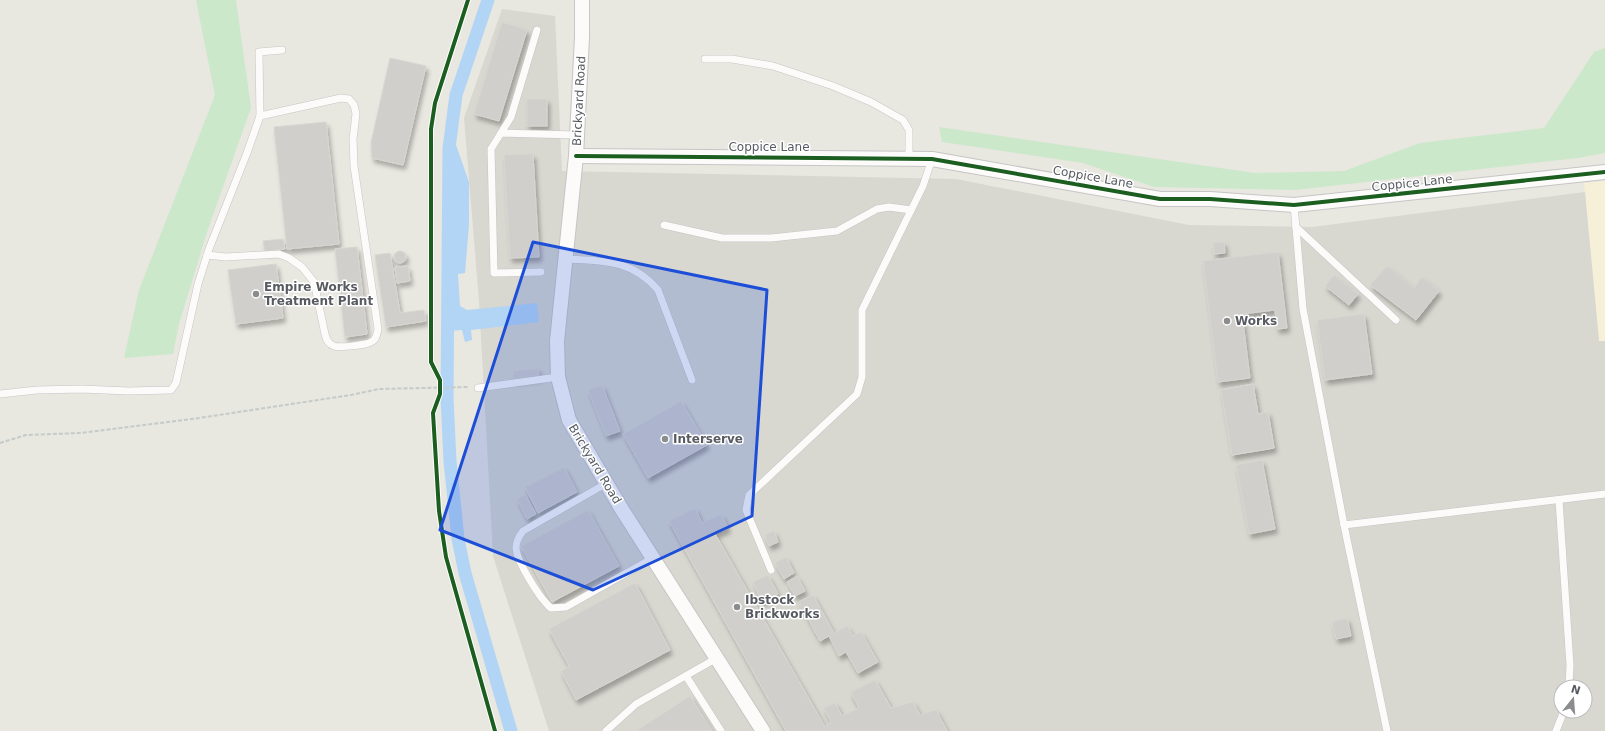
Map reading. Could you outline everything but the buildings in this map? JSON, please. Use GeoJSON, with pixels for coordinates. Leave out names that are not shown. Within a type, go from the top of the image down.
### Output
{"type":"FeatureCollection","features":[{"type":"Feature","properties":{"kind":"street","name":"Brickyard Road"},"geometry":{"type":"LineString","coordinates":[[582,0],[582,37],[576,156],[557,342],[558,377],[569,420],[653,558],[763,731]]}},
{"type":"Feature","properties":{"kind":"street","name":"Coppice Lane"},"geometry":{"type":"LineString","coordinates":[[576,156],[932,159],[1160,199],[1210,199],[1294,205],[1605,172]]}},
{"type":"Feature","properties":{"kind":"lane"},"geometry":{"type":"LineString","coordinates":[[537,30],[511,117],[491,150],[494,273],[540,272]]}},
{"type":"Feature","properties":{"kind":"lane"},"geometry":{"type":"LineString","coordinates":[[0,394],[37,390],[82,388],[128,391],[171,390],[176,383],[198,284],[207,255],[260,116],[259,52],[282,50]]}},
{"type":"Feature","properties":{"kind":"lane"},"geometry":{"type":"LineString","coordinates":[[705,59],[732,59],[773,66],[833,86],[871,102],[903,120],[909,130],[909,159]]}},
{"type":"Feature","properties":{"kind":"lane"},"geometry":{"type":"LineString","coordinates":[[207,255],[226,257],[269,253],[280,254],[289,258],[302,267],[314,282],[324,334],[332,346],[338,347],[370,343],[375,339],[378,329],[354,166],[353,139],[356,114],[354,105],[349,99],[341,98],[260,116]]}},
{"type":"Feature","properties":{"kind":"lane"},"geometry":{"type":"LineString","coordinates":[[501,133],[577,135]]}},
{"type":"Feature","properties":{"kind":"lane"},"geometry":{"type":"LineString","coordinates":[[771,570],[746,510],[749,495],[857,394],[862,377],[862,310],[923,186],[932,159]]}},
{"type":"Feature","properties":{"kind":"lane"},"geometry":{"type":"LineString","coordinates":[[1294,205],[1303,309],[1344,525],[1387,731]]}},
{"type":"Feature","properties":{"kind":"lane"},"geometry":{"type":"LineString","coordinates":[[664,225],[722,238],[771,238],[838,231],[877,209],[889,207],[911,210]]}},
{"type":"Feature","properties":{"kind":"lane"},"geometry":{"type":"LineString","coordinates":[[1296,228],[1396,320]]}},
{"type":"Feature","properties":{"kind":"lane"},"geometry":{"type":"LineString","coordinates":[[566,259],[608,261],[632,268],[650,280],[658,290],[692,380]]}},
{"type":"Feature","properties":{"kind":"lane"},"geometry":{"type":"LineString","coordinates":[[478,388],[558,377]]}},
{"type":"Feature","properties":{"kind":"lane"},"geometry":{"type":"LineString","coordinates":[[607,483],[523,531],[519,536],[516,550],[518,558],[541,598],[551,608],[566,607],[653,558]]}},
{"type":"Feature","properties":{"kind":"lane"},"geometry":{"type":"LineString","coordinates":[[1344,525],[1605,494]]}},
{"type":"Feature","properties":{"kind":"lane"},"geometry":{"type":"LineString","coordinates":[[1559,500],[1570,665],[1569,679]]}},
{"type":"Feature","properties":{"kind":"lane"},"geometry":{"type":"LineString","coordinates":[[606,731],[636,704],[717,658]]}},
{"type":"Feature","properties":{"kind":"lane"},"geometry":{"type":"LineString","coordinates":[[686,676],[721,731]]}},
{"type":"Feature","properties":{"kind":"lane"},"geometry":{"type":"LineString","coordinates":[[1556,731],[1561,719]]}},
{"type":"Feature","properties":{"kind":"path"},"geometry":{"type":"LineString","coordinates":[[440,380],[440,394]]}},
{"type":"Feature","properties":{"kind":"path"},"geometry":{"type":"LineString","coordinates":[[0,443],[26,435],[80,433],[199,418],[350,395],[379,389],[463,387]]}},
{"type":"Feature","properties":{"kind":"highlighted area"},"geometry":{"type":"Polygon","coordinates":[[[533,242],[767,290],[752,516],[593,590],[440,530],[533,242]]]}},
{"type":"Feature","properties":{"kind":"shaded area"},"geometry":{"type":"Polygon","coordinates":[[[502,9],[555,16],[562,171],[956,179],[1189,225],[1312,227],[1585,192],[1599,341],[1605,341],[1605,731],[549,731],[493,556],[479,301],[464,118],[502,9]]]}},
{"type":"Feature","properties":{"kind":"shaded area"},"geometry":{"type":"Polygon","coordinates":[[[1605,181],[1605,341],[1599,342],[1584,183],[1605,181]]]}},
{"type":"Feature","properties":{"kind":"green space"},"geometry":{"type":"Polygon","coordinates":[[[196,0],[236,0],[251,108],[208,229],[179,324],[173,354],[124,358],[139,290],[215,95],[196,0]]]}},
{"type":"Feature","properties":{"kind":"green space"},"geometry":{"type":"Polygon","coordinates":[[[1605,48],[1605,153],[1578,158],[1295,190],[1154,187],[1083,163],[942,142],[939,127],[1255,173],[1344,171],[1420,143],[1544,128],[1594,52],[1605,48]]]}},
{"type":"Feature","properties":{"kind":"water"},"geometry":{"type":"Polygon","coordinates":[[[450,128],[469,182],[469,225],[465,273],[458,274],[460,306],[467,310],[537,303],[539,322],[471,330],[472,340],[465,342],[462,330],[448,331],[450,128]]]}},
{"type":"Feature","properties":{"kind":"waterway"},"geometry":{"type":"LineString","coordinates":[[488,0],[456,95],[449,148],[447,398],[450,461],[458,539],[465,573],[511,731]]}},
{"type":"Feature","properties":{"kind":"cycle path"},"geometry":{"type":"LineString","coordinates":[[468,0],[435,103],[431,129],[431,362],[440,380],[440,394],[433,413],[439,511],[446,557],[495,731]]}},
{"type":"Feature","properties":{"kind":"cycle path"},"geometry":{"type":"LineString","coordinates":[[576,156],[932,159],[1160,199],[1210,199],[1294,205],[1605,172]]}},
{"type":"Feature","properties":{"kind":"place","name":"Empire Works Treatment Plant"},"geometry":{"type":"Point","coordinates":[256,294]}},
{"type":"Feature","properties":{"kind":"place","name":"Works"},"geometry":{"type":"Point","coordinates":[1227,321]}},
{"type":"Feature","properties":{"kind":"place","name":"Interserve"},"geometry":{"type":"Point","coordinates":[665,439]}},
{"type":"Feature","properties":{"kind":"place","name":"Ibstock Brickworks"},"geometry":{"type":"Point","coordinates":[737,607]}}]}
